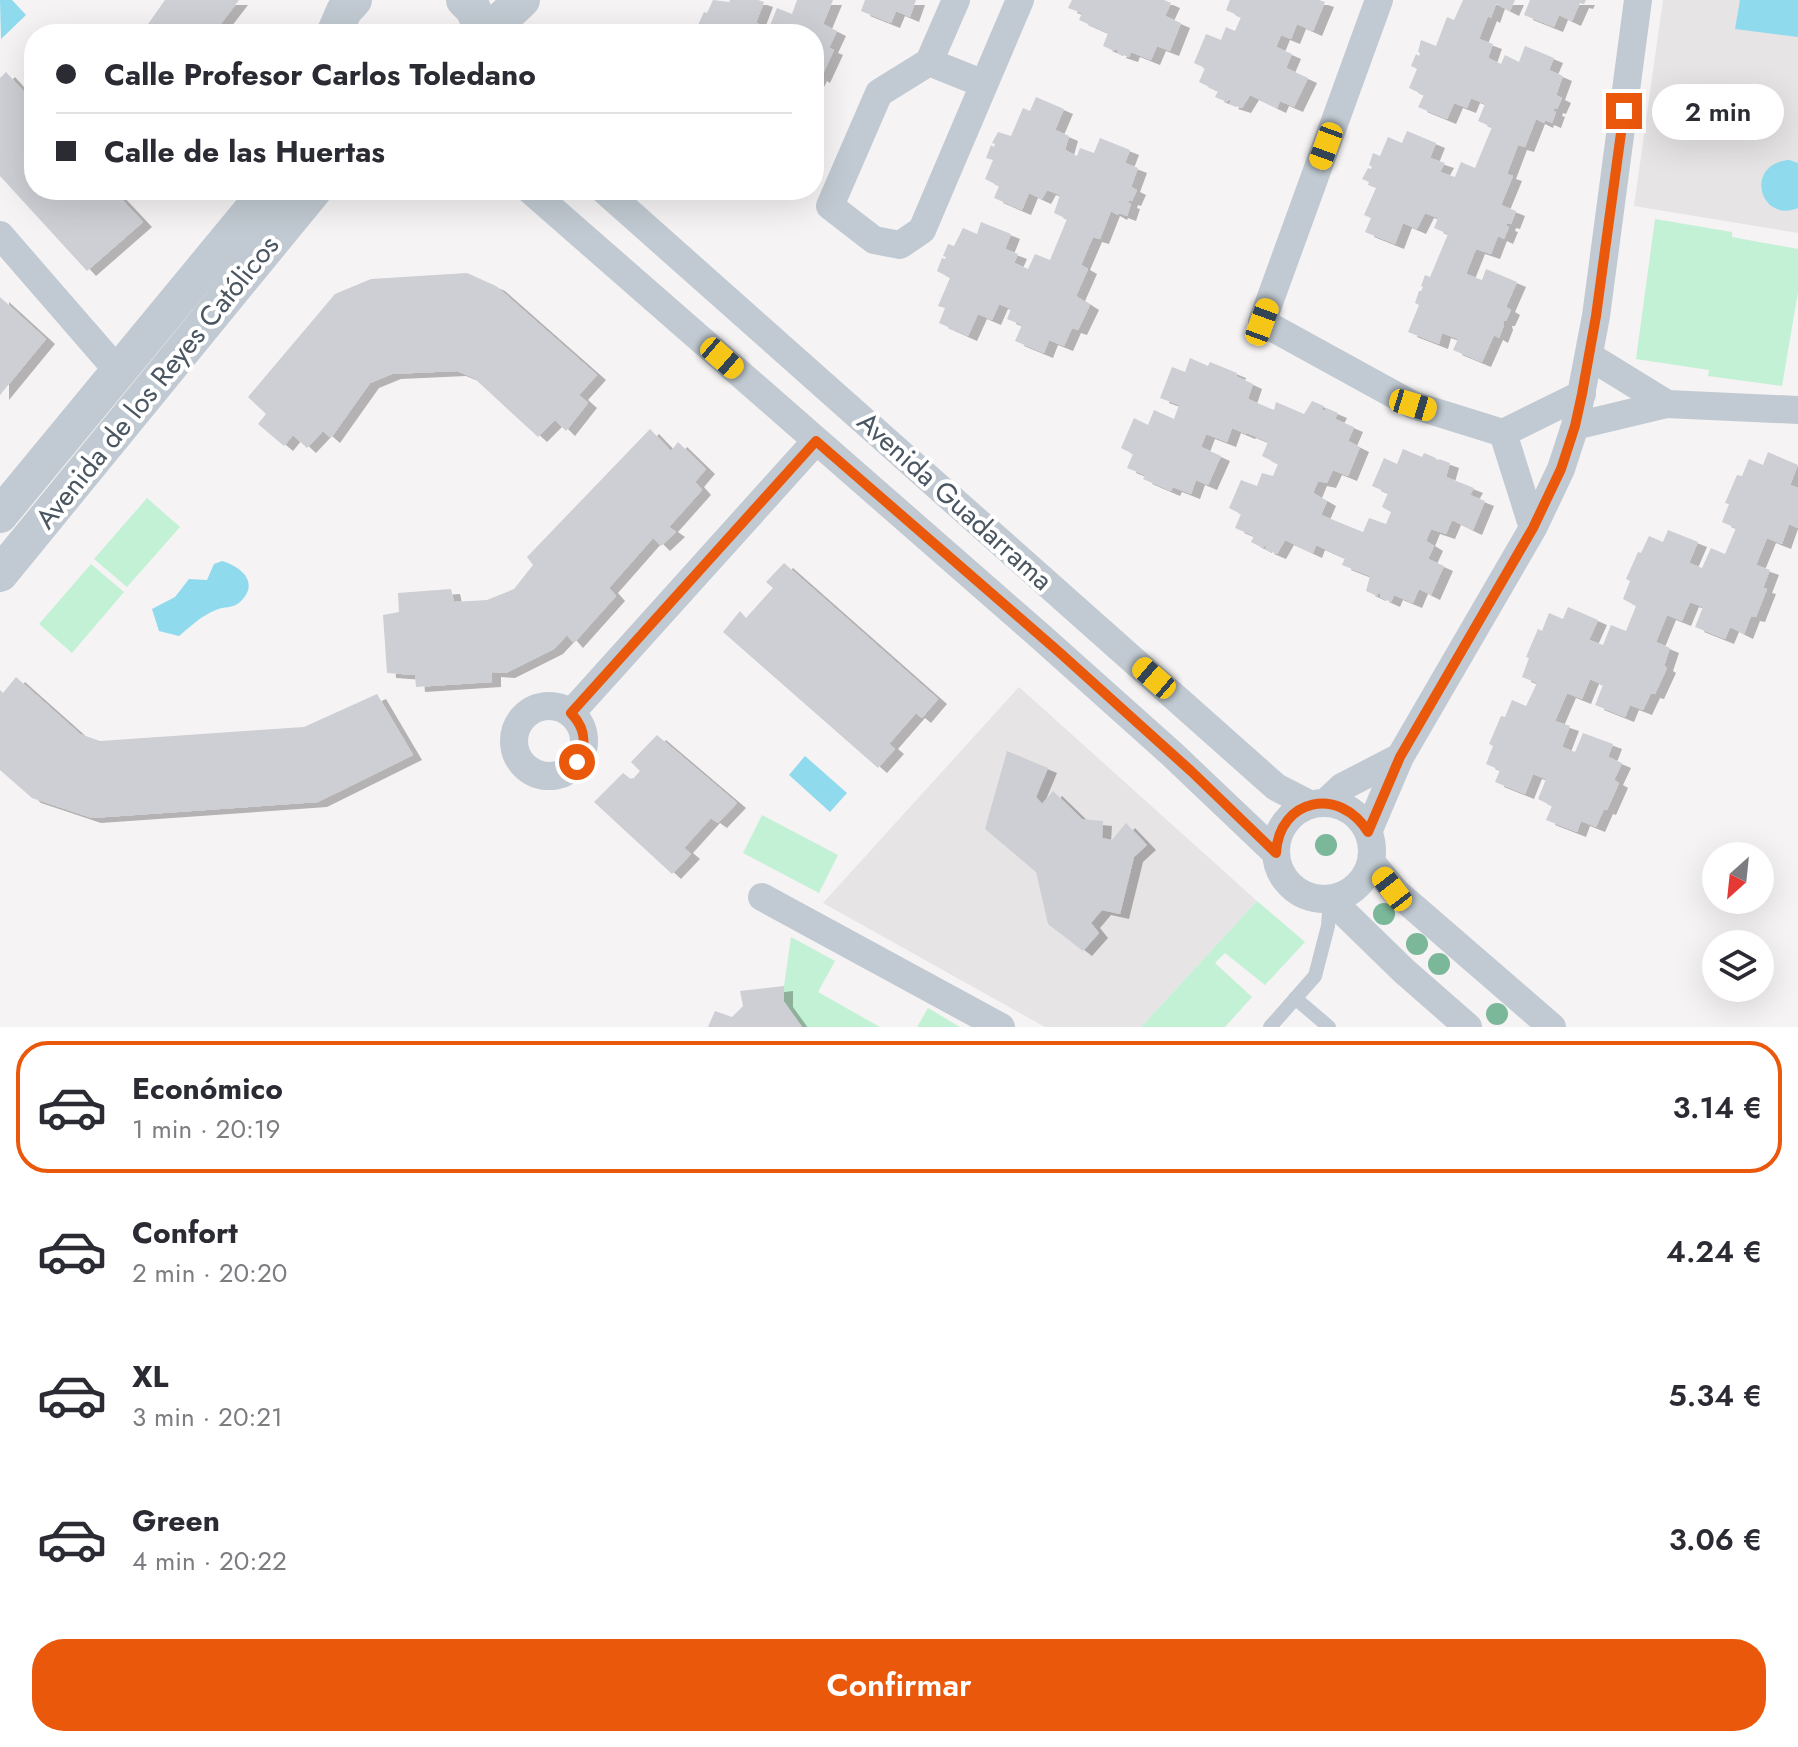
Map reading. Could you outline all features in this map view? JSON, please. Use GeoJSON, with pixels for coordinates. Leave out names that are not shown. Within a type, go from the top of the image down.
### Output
{"type":"FeatureCollection","features":[{"type":"Feature","properties":{"kind":"street"},"geometry":{"type":"LineString","coordinates":[[338,24],[354,0]]}},
{"type":"Feature","properties":{"kind":"street"},"geometry":{"type":"LineString","coordinates":[[464,0],[473,9],[480,24]]}},
{"type":"Feature","properties":{"kind":"street"},"geometry":{"type":"LineString","coordinates":[[496,24],[522,0]]}},
{"type":"Feature","properties":{"kind":"street"},"geometry":{"type":"LineString","coordinates":[[956,0],[929,62],[879,93],[830,206],[874,240],[900,245],[922,230],[1020,0]]}},
{"type":"Feature","properties":{"kind":"street"},"geometry":{"type":"LineString","coordinates":[[1379,0],[1262,322],[1413,405],[1503,433],[1582,394]]}},
{"type":"Feature","properties":{"kind":"street"},"geometry":{"type":"LineString","coordinates":[[1368,832],[1400,757],[1533,528],[1561,469],[1575,426],[1596,316],[1638,0]]}},
{"type":"Feature","properties":{"kind":"street"},"geometry":{"type":"LineString","coordinates":[[929,62],[984,84]]}},
{"type":"Feature","properties":{"kind":"street","name":"Avenida de los Reyes Católicos"},"geometry":{"type":"LineString","coordinates":[[0,515],[260,200]]}},
{"type":"Feature","properties":{"kind":"street","name":"Avenida de los Reyes Católicos"},"geometry":{"type":"LineString","coordinates":[[0,574],[306,200]]}},
{"type":"Feature","properties":{"kind":"street","name":"Avenida Guadarrama"},"geometry":{"type":"LineString","coordinates":[[541,200],[1040,636],[1276,853]]}},
{"type":"Feature","properties":{"kind":"street","name":"Avenida Guadarrama"},"geometry":{"type":"LineString","coordinates":[[615,200],[1276,787],[1318,804]]}},
{"type":"Feature","properties":{"kind":"street"},"geometry":{"type":"LineString","coordinates":[[0,235],[119,372]]}},
{"type":"Feature","properties":{"kind":"street"},"geometry":{"type":"LineString","coordinates":[[1589,356],[1667,404]]}},
{"type":"Feature","properties":{"kind":"street"},"geometry":{"type":"LineString","coordinates":[[1575,426],[1667,404],[1798,410]]}},
{"type":"Feature","properties":{"kind":"street"},"geometry":{"type":"LineString","coordinates":[[1503,433],[1533,528]]}},
{"type":"Feature","properties":{"kind":"street"},"geometry":{"type":"LineString","coordinates":[[571,713],[816,441]]}},
{"type":"Feature","properties":{"kind":"street"},"geometry":{"type":"LineString","coordinates":[[1318,804],[1338,805],[1351,811],[1368,832],[1372,852],[1371,862],[1360,883],[1341,896],[1330,899],[1304,895],[1284,878],[1276,853],[1281,828],[1299,810],[1318,804],[1342,787],[1400,757]]}},
{"type":"Feature","properties":{"kind":"street"},"geometry":{"type":"LineString","coordinates":[[1371,862],[1396,892],[1552,1027]]}},
{"type":"Feature","properties":{"kind":"street"},"geometry":{"type":"LineString","coordinates":[[762,897],[1001,1027]]}},
{"type":"Feature","properties":{"kind":"street"},"geometry":{"type":"LineString","coordinates":[[1330,899],[1404,971],[1468,1027]]}},
{"type":"Feature","properties":{"kind":"lane"},"geometry":{"type":"LineString","coordinates":[[1270,1027],[1315,976],[1328,926],[1330,899]]}},
{"type":"Feature","properties":{"kind":"lane"},"geometry":{"type":"LineString","coordinates":[[1295,998],[1329,1027]]}},
{"type":"Feature","properties":{"kind":"shaded area"},"geometry":{"type":"Polygon","coordinates":[[[1663,0],[1798,0],[1798,233],[1634,206],[1663,0]]]}},
{"type":"Feature","properties":{"kind":"shaded area"},"geometry":{"type":"Polygon","coordinates":[[[1019,687],[1257,901],[1141,1027],[1045,1027],[823,903],[1019,687]]]}},
{"type":"Feature","properties":{"kind":"green space"},"geometry":{"type":"Polygon","coordinates":[[[1655,219],[1732,232],[1732,237],[1798,249],[1798,292],[1782,386],[1708,376],[1709,370],[1636,359],[1655,219]]]}},
{"type":"Feature","properties":{"kind":"green space"},"geometry":{"type":"Polygon","coordinates":[[[147,498],[180,527],[127,587],[94,559],[147,498]]]}},
{"type":"Feature","properties":{"kind":"green space"},"geometry":{"type":"Polygon","coordinates":[[[91,564],[124,592],[72,653],[39,624],[91,564]]]}},
{"type":"Feature","properties":{"kind":"green space"},"geometry":{"type":"Polygon","coordinates":[[[762,815],[838,855],[819,893],[743,853],[762,815]]]}},
{"type":"Feature","properties":{"kind":"green space"},"geometry":{"type":"Polygon","coordinates":[[[1257,901],[1305,942],[1265,985],[1225,953],[1215,963],[1252,997],[1225,1027],[1141,1027],[1257,901]]]}},
{"type":"Feature","properties":{"kind":"green space"},"geometry":{"type":"Polygon","coordinates":[[[791,937],[835,961],[818,992],[880,1027],[802,1027],[784,1001],[791,937]]]}},
{"type":"Feature","properties":{"kind":"green space"},"geometry":{"type":"Polygon","coordinates":[[[928,1008],[960,1027],[917,1027],[928,1008]]]}},
{"type":"Feature","properties":{"kind":"water"},"geometry":{"type":"Polygon","coordinates":[[[0,0],[12,0],[26,15],[1,39],[0,0]]]}},
{"type":"Feature","properties":{"kind":"water"},"geometry":{"type":"Polygon","coordinates":[[[1740,0],[1798,0],[1798,37],[1735,29],[1740,0]]]}},
{"type":"Feature","properties":{"kind":"water"},"geometry":{"type":"Polygon","coordinates":[[[1789,160],[1798,163],[1798,208],[1785,211],[1774,208],[1766,201],[1762,181],[1766,171],[1775,164],[1789,160]]]}},
{"type":"Feature","properties":{"kind":"water"},"geometry":{"type":"Polygon","coordinates":[[[222,561],[236,567],[246,577],[248,588],[240,602],[206,615],[179,636],[159,631],[152,609],[175,597],[189,579],[207,580],[214,564],[222,561]]]}},
{"type":"Feature","properties":{"kind":"water"},"geometry":{"type":"Polygon","coordinates":[[[805,756],[847,793],[830,812],[789,775],[805,756]]]}},
{"type":"Feature","properties":{"kind":"building"},"geometry":{"type":"Polygon","coordinates":[[[165,0],[239,0],[221,24],[148,24],[165,0]]]}},
{"type":"Feature","properties":{"kind":"building"},"geometry":{"type":"Polygon","coordinates":[[[713,0],[764,2],[756,23],[759,24],[699,24],[704,12],[707,13],[713,0]]]}},
{"type":"Feature","properties":{"kind":"building"},"geometry":{"type":"Polygon","coordinates":[[[797,0],[833,0],[823,24],[771,24],[777,8],[792,14],[797,0]]]}},
{"type":"Feature","properties":{"kind":"building"},"geometry":{"type":"Polygon","coordinates":[[[865,0],[916,0],[910,17],[896,11],[891,23],[861,11],[865,0]]]}},
{"type":"Feature","properties":{"kind":"building"},"geometry":{"type":"Polygon","coordinates":[[[1072,0],[1164,0],[1171,3],[1165,16],[1181,23],[1170,51],[1157,46],[1151,60],[1131,52],[1129,57],[1103,46],[1108,33],[1079,20],[1082,13],[1068,8],[1072,0]]]}},
{"type":"Feature","properties":{"kind":"building"},"geometry":{"type":"Polygon","coordinates":[[[1230,0],[1325,2],[1313,31],[1297,24],[1291,39],[1281,35],[1276,47],[1292,54],[1286,68],[1308,78],[1294,107],[1280,101],[1277,108],[1250,95],[1242,108],[1229,104],[1229,99],[1227,102],[1215,97],[1218,91],[1199,82],[1205,68],[1194,63],[1206,34],[1221,40],[1226,27],[1235,31],[1241,17],[1226,10],[1230,0]]]}},
{"type":"Feature","properties":{"kind":"building"},"geometry":{"type":"Polygon","coordinates":[[[1463,0],[1515,0],[1510,11],[1496,4],[1491,18],[1488,16],[1479,39],[1493,44],[1488,58],[1501,64],[1505,55],[1519,62],[1525,46],[1554,58],[1549,70],[1563,76],[1556,95],[1562,98],[1557,109],[1554,108],[1556,112],[1552,123],[1536,119],[1525,147],[1518,145],[1507,174],[1513,176],[1501,205],[1516,211],[1511,224],[1507,223],[1509,227],[1504,239],[1498,236],[1491,254],[1476,249],[1466,274],[1482,280],[1486,269],[1517,282],[1506,307],[1511,310],[1506,321],[1503,321],[1499,338],[1494,335],[1482,362],[1453,350],[1458,339],[1442,333],[1439,344],[1408,332],[1419,305],[1415,303],[1425,275],[1430,277],[1448,234],[1434,228],[1438,218],[1425,213],[1417,229],[1403,223],[1395,244],[1365,232],[1371,218],[1364,215],[1376,188],[1362,179],[1368,168],[1372,167],[1369,165],[1373,153],[1380,156],[1388,137],[1402,143],[1407,131],[1436,143],[1430,158],[1445,163],[1440,172],[1455,177],[1461,162],[1475,168],[1492,127],[1478,121],[1485,104],[1471,98],[1467,108],[1454,103],[1447,119],[1418,107],[1424,95],[1409,88],[1417,69],[1411,66],[1416,54],[1419,56],[1421,40],[1436,46],[1447,17],[1454,20],[1463,0]]]}},
{"type":"Feature","properties":{"kind":"building"},"geometry":{"type":"Polygon","coordinates":[[[1530,0],[1586,0],[1584,4],[1580,3],[1572,21],[1559,15],[1554,27],[1524,15],[1530,0]]]}},
{"type":"Feature","properties":{"kind":"building"},"geometry":{"type":"Polygon","coordinates":[[[824,24],[837,31],[829,48],[834,50],[824,72],[824,24]]]}},
{"type":"Feature","properties":{"kind":"building"},"geometry":{"type":"Polygon","coordinates":[[[6,72],[24,92],[24,200],[122,200],[143,222],[87,271],[0,176],[0,78],[6,72]]]}},
{"type":"Feature","properties":{"kind":"building"},"geometry":{"type":"Polygon","coordinates":[[[1036,97],[1064,109],[1055,130],[1069,136],[1065,150],[1077,156],[1080,148],[1094,153],[1100,138],[1130,150],[1125,163],[1138,168],[1131,187],[1137,190],[1132,201],[1129,200],[1131,204],[1127,216],[1111,211],[1100,239],[1093,237],[1081,265],[1088,269],[1076,296],[1090,305],[1078,330],[1072,328],[1064,346],[1049,340],[1044,353],[1015,341],[1022,325],[1007,319],[1011,309],[999,304],[992,320],[978,314],[968,336],[939,323],[945,308],[938,306],[950,278],[937,271],[942,258],[946,257],[943,256],[948,244],[954,246],[963,228],[977,234],[981,222],[1011,234],[1005,249],[1018,254],[1014,263],[1028,269],[1035,254],[1050,260],[1067,219],[1054,213],[1060,195],[1047,190],[1042,199],[1029,193],[1022,210],[994,198],[999,186],[985,179],[993,160],[986,158],[991,145],[994,147],[992,143],[998,132],[1011,136],[1023,108],[1030,111],[1036,97]]]}},
{"type":"Feature","properties":{"kind":"building"},"geometry":{"type":"Polygon","coordinates":[[[467,273],[496,286],[597,375],[579,395],[588,403],[566,431],[555,420],[538,437],[474,378],[457,371],[392,374],[370,383],[331,438],[323,431],[307,448],[293,435],[284,446],[258,424],[266,414],[248,397],[335,294],[371,279],[467,273]]]}},
{"type":"Feature","properties":{"kind":"building"},"geometry":{"type":"Polygon","coordinates":[[[0,297],[46,339],[0,395],[0,297]]]}},
{"type":"Feature","properties":{"kind":"building"},"geometry":{"type":"Polygon","coordinates":[[[1190,358],[1237,373],[1236,376],[1253,384],[1248,399],[1274,410],[1276,402],[1304,414],[1312,401],[1324,406],[1322,410],[1326,408],[1338,413],[1335,419],[1354,427],[1348,441],[1360,447],[1348,476],[1333,470],[1327,483],[1318,481],[1313,493],[1327,501],[1321,515],[1363,532],[1369,518],[1386,524],[1391,512],[1382,507],[1388,493],[1372,486],[1384,458],[1397,464],[1403,449],[1450,463],[1446,477],[1474,488],[1470,495],[1485,501],[1473,530],[1452,520],[1446,534],[1431,529],[1426,541],[1434,546],[1428,559],[1444,566],[1431,595],[1419,589],[1413,603],[1394,595],[1391,602],[1380,597],[1381,594],[1377,596],[1366,591],[1370,576],[1342,565],[1345,558],[1316,545],[1313,553],[1285,540],[1277,554],[1265,549],[1265,545],[1263,548],[1251,542],[1254,536],[1235,528],[1241,514],[1229,508],[1241,480],[1257,486],[1262,473],[1273,476],[1278,464],[1262,456],[1268,442],[1247,433],[1232,428],[1227,442],[1206,434],[1201,447],[1221,456],[1208,485],[1196,480],[1191,494],[1173,487],[1171,491],[1127,468],[1133,454],[1121,448],[1134,418],[1148,425],[1154,410],[1174,419],[1179,405],[1160,398],[1172,367],[1185,372],[1190,358]]]}},
{"type":"Feature","properties":{"kind":"building"},"geometry":{"type":"Polygon","coordinates":[[[650,429],[671,451],[678,442],[706,469],[695,482],[702,490],[669,527],[676,532],[661,546],[653,538],[609,588],[616,596],[574,643],[567,635],[554,649],[506,673],[492,672],[492,682],[416,687],[415,675],[387,673],[383,615],[399,612],[398,593],[451,589],[454,602],[487,600],[514,589],[533,565],[527,557],[650,429]]]}},
{"type":"Feature","properties":{"kind":"building"},"geometry":{"type":"Polygon","coordinates":[[[1768,452],[1798,465],[1790,485],[1798,488],[1798,528],[1789,524],[1782,544],[1767,538],[1756,565],[1770,570],[1763,588],[1767,589],[1756,617],[1751,616],[1744,634],[1730,627],[1725,639],[1695,627],[1703,607],[1690,602],[1682,621],[1667,615],[1656,642],[1670,648],[1664,666],[1667,668],[1655,694],[1651,693],[1643,710],[1630,705],[1625,717],[1595,705],[1603,685],[1590,679],[1582,699],[1567,693],[1555,721],[1570,726],[1562,747],[1575,752],[1583,733],[1613,744],[1608,757],[1622,763],[1614,780],[1619,783],[1596,827],[1581,821],[1577,832],[1546,820],[1552,806],[1538,799],[1546,779],[1533,774],[1525,794],[1495,782],[1500,770],[1486,764],[1493,746],[1489,744],[1501,716],[1505,717],[1512,700],[1526,706],[1537,683],[1522,677],[1529,658],[1526,657],[1538,629],[1542,631],[1549,613],[1563,619],[1568,607],[1598,620],[1589,640],[1603,645],[1611,625],[1626,631],[1636,606],[1623,599],[1630,581],[1626,579],[1649,536],[1663,542],[1668,530],[1698,542],[1689,563],[1702,568],[1711,548],[1725,554],[1736,528],[1722,522],[1729,504],[1725,503],[1737,475],[1742,476],[1749,459],[1763,465],[1768,452]]]}},
{"type":"Feature","properties":{"kind":"building"},"geometry":{"type":"Polygon","coordinates":[[[784,563],[938,699],[922,718],[916,713],[889,744],[895,749],[878,768],[723,632],[740,611],[746,618],[773,588],[766,582],[784,563]]]}},
{"type":"Feature","properties":{"kind":"building"},"geometry":{"type":"Polygon","coordinates":[[[16,677],[80,734],[100,741],[304,727],[377,694],[413,755],[318,802],[92,818],[32,798],[0,770],[0,690],[3,693],[16,677]]]}},
{"type":"Feature","properties":{"kind":"building"},"geometry":{"type":"Polygon","coordinates":[[[657,735],[737,803],[718,823],[711,818],[684,848],[691,854],[672,874],[594,802],[623,773],[632,780],[640,771],[631,762],[657,735]]]}},
{"type":"Feature","properties":{"kind":"building"},"geometry":{"type":"Polygon","coordinates":[[[1007,751],[1048,768],[1036,797],[1042,804],[1053,791],[1082,819],[1103,821],[1102,838],[1112,840],[1126,823],[1147,845],[1134,857],[1120,914],[1102,910],[1091,923],[1099,933],[1083,951],[1048,924],[1036,872],[985,829],[1007,751]]]}},
{"type":"Feature","properties":{"kind":"building"},"geometry":{"type":"Polygon","coordinates":[[[784,986],[784,1002],[802,1027],[708,1027],[715,1011],[732,1017],[743,1006],[740,991],[784,986]]]}},
{"type":"Feature","properties":{"kind":"route"},"geometry":{"type":"LineString","coordinates":[[577,762],[583,752],[583,731],[571,713],[816,441],[1059,652],[1276,853],[1281,828],[1299,810],[1311,805],[1325,803],[1351,811],[1368,832],[1400,757],[1533,528],[1561,469],[1575,426],[1596,316],[1624,111]]}}]}
